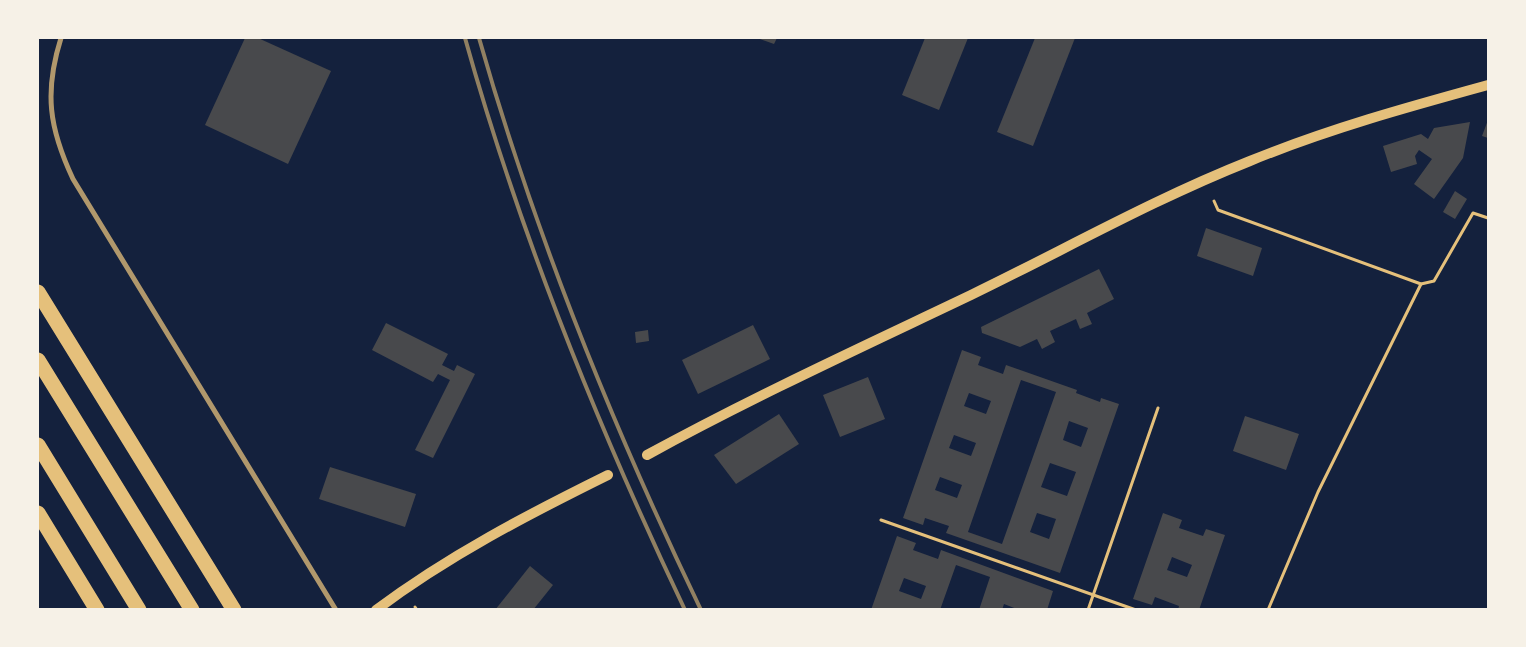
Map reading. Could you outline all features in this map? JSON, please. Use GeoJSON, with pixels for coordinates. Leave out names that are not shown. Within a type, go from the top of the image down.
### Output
{"type":"FeatureCollection","features":[{"type":"Feature","properties":{"kind":"highway"},"geometry":{"type":"LineString","coordinates":[[38,292],[234,610]]}},
{"type":"Feature","properties":{"kind":"highway"},"geometry":{"type":"LineString","coordinates":[[38,360],[192,610]]}},
{"type":"Feature","properties":{"kind":"highway"},"geometry":{"type":"LineString","coordinates":[[38,445],[139,610]]}},
{"type":"Feature","properties":{"kind":"highway"},"geometry":{"type":"LineString","coordinates":[[38,513],[97,610]]}},
{"type":"Feature","properties":{"kind":"main road"},"geometry":{"type":"LineString","coordinates":[[647,455],[690,430],[787,382],[1214,176],[1330,131],[1488,85]]}},
{"type":"Feature","properties":{"kind":"main road"},"geometry":{"type":"LineString","coordinates":[[376,610],[429,572],[480,542],[608,475]]}},
{"type":"Feature","properties":{"kind":"street"},"geometry":{"type":"LineString","coordinates":[[62,38],[50,80],[51,114],[62,156],[73,179],[336,610]]}},
{"type":"Feature","properties":{"kind":"path"},"geometry":{"type":"LineString","coordinates":[[1214,201],[1218,210],[1334,254],[1421,284],[1434,281],[1473,213],[1488,218]]}},
{"type":"Feature","properties":{"kind":"path"},"geometry":{"type":"LineString","coordinates":[[1268,610],[1318,492],[1421,284]]}},
{"type":"Feature","properties":{"kind":"path"},"geometry":{"type":"LineString","coordinates":[[1088,610],[1158,408]]}},
{"type":"Feature","properties":{"kind":"path"},"geometry":{"type":"LineString","coordinates":[[882,520],[1136,610]]}},
{"type":"Feature","properties":{"kind":"building"},"geometry":{"type":"Polygon","coordinates":[[[245,38],[258,38],[331,71],[288,164],[205,125],[245,38]]]}},
{"type":"Feature","properties":{"kind":"building"},"geometry":{"type":"Polygon","coordinates":[[[757,38],[777,38],[774,44],[757,38]]]}},
{"type":"Feature","properties":{"kind":"building"},"geometry":{"type":"Polygon","coordinates":[[[925,38],[968,38],[939,110],[902,95],[925,38]]]}},
{"type":"Feature","properties":{"kind":"building"},"geometry":{"type":"Polygon","coordinates":[[[1035,38],[1075,38],[1033,146],[997,132],[1035,38]]]}},
{"type":"Feature","properties":{"kind":"building"},"geometry":{"type":"Polygon","coordinates":[[[1488,120],[1488,138],[1482,136],[1488,120]]]}},
{"type":"Feature","properties":{"kind":"building"},"geometry":{"type":"Polygon","coordinates":[[[1470,122],[1463,158],[1434,199],[1414,184],[1432,159],[1419,150],[1415,156],[1417,164],[1391,172],[1383,146],[1421,134],[1428,139],[1434,128],[1470,122]]]}},
{"type":"Feature","properties":{"kind":"building"},"geometry":{"type":"Polygon","coordinates":[[[1455,191],[1467,199],[1455,219],[1443,212],[1455,191]]]}},
{"type":"Feature","properties":{"kind":"building"},"geometry":{"type":"Polygon","coordinates":[[[1206,228],[1262,248],[1253,276],[1197,256],[1206,228]]]}},
{"type":"Feature","properties":{"kind":"building"},"geometry":{"type":"Polygon","coordinates":[[[1099,269],[1114,299],[1087,313],[1092,324],[1080,329],[1076,319],[1050,331],[1055,342],[1042,349],[1037,339],[1020,347],[982,333],[981,327],[1099,269]]]}},
{"type":"Feature","properties":{"kind":"building"},"geometry":{"type":"Polygon","coordinates":[[[386,323],[448,354],[442,365],[454,371],[457,365],[475,374],[433,458],[415,450],[450,380],[438,374],[433,382],[372,350],[386,323]]]}},
{"type":"Feature","properties":{"kind":"building"},"geometry":{"type":"Polygon","coordinates":[[[753,325],[770,359],[698,394],[682,360],[753,325]]]}},
{"type":"Feature","properties":{"kind":"building"},"geometry":{"type":"Polygon","coordinates":[[[648,330],[649,341],[636,343],[635,332],[648,330]]]}},
{"type":"Feature","properties":{"kind":"building"},"geometry":{"type":"Polygon","coordinates":[[[962,350],[981,357],[978,365],[1003,374],[1006,365],[1077,390],[1076,393],[1100,402],[1101,398],[1119,404],[1060,573],[946,533],[949,526],[925,518],[923,525],[903,518],[962,350]],[[1021,380],[968,532],[1002,544],[1056,392],[1021,380]],[[969,393],[964,406],[986,414],[991,401],[969,393]],[[1069,421],[1063,440],[1081,447],[1088,428],[1069,421]],[[954,435],[949,448],[971,456],[976,443],[954,435]],[[1050,463],[1041,487],[1067,496],[1076,472],[1050,463]],[[940,477],[935,490],[957,498],[962,485],[940,477]],[[1037,513],[1030,532],[1049,539],[1056,519],[1037,513]]]}},
{"type":"Feature","properties":{"kind":"building"},"geometry":{"type":"Polygon","coordinates":[[[868,377],[885,419],[840,437],[823,395],[868,377]]]}},
{"type":"Feature","properties":{"kind":"building"},"geometry":{"type":"Polygon","coordinates":[[[779,414],[799,444],[736,484],[714,455],[779,414]]]}},
{"type":"Feature","properties":{"kind":"building"},"geometry":{"type":"Polygon","coordinates":[[[1245,416],[1299,434],[1286,470],[1233,451],[1245,416]]]}},
{"type":"Feature","properties":{"kind":"building"},"geometry":{"type":"Polygon","coordinates":[[[330,467],[416,494],[405,527],[319,499],[330,467]]]}},
{"type":"Feature","properties":{"kind":"building"},"geometry":{"type":"Polygon","coordinates":[[[1163,513],[1182,520],[1179,528],[1203,536],[1206,529],[1225,535],[1199,610],[1178,610],[1179,606],[1155,597],[1152,605],[1133,599],[1163,513]],[[1172,557],[1167,570],[1187,577],[1192,565],[1172,557]]]}},
{"type":"Feature","properties":{"kind":"building"},"geometry":{"type":"Polygon","coordinates":[[[897,536],[916,543],[913,550],[938,559],[941,550],[1053,591],[1047,610],[1019,610],[1004,604],[1002,610],[979,610],[990,577],[956,565],[940,610],[871,610],[897,536]],[[904,578],[899,591],[921,599],[926,586],[904,578]]]}},
{"type":"Feature","properties":{"kind":"building"},"geometry":{"type":"Polygon","coordinates":[[[530,566],[553,585],[533,610],[495,610],[530,566]]]}},
{"type":"Feature","properties":{"kind":"railway"},"geometry":{"type":"LineString","coordinates":[[465,38],[510,184],[563,328],[621,470],[685,610]]}},
{"type":"Feature","properties":{"kind":"railway"},"geometry":{"type":"LineString","coordinates":[[479,38],[501,112],[550,257],[606,400],[701,610]]}}]}
